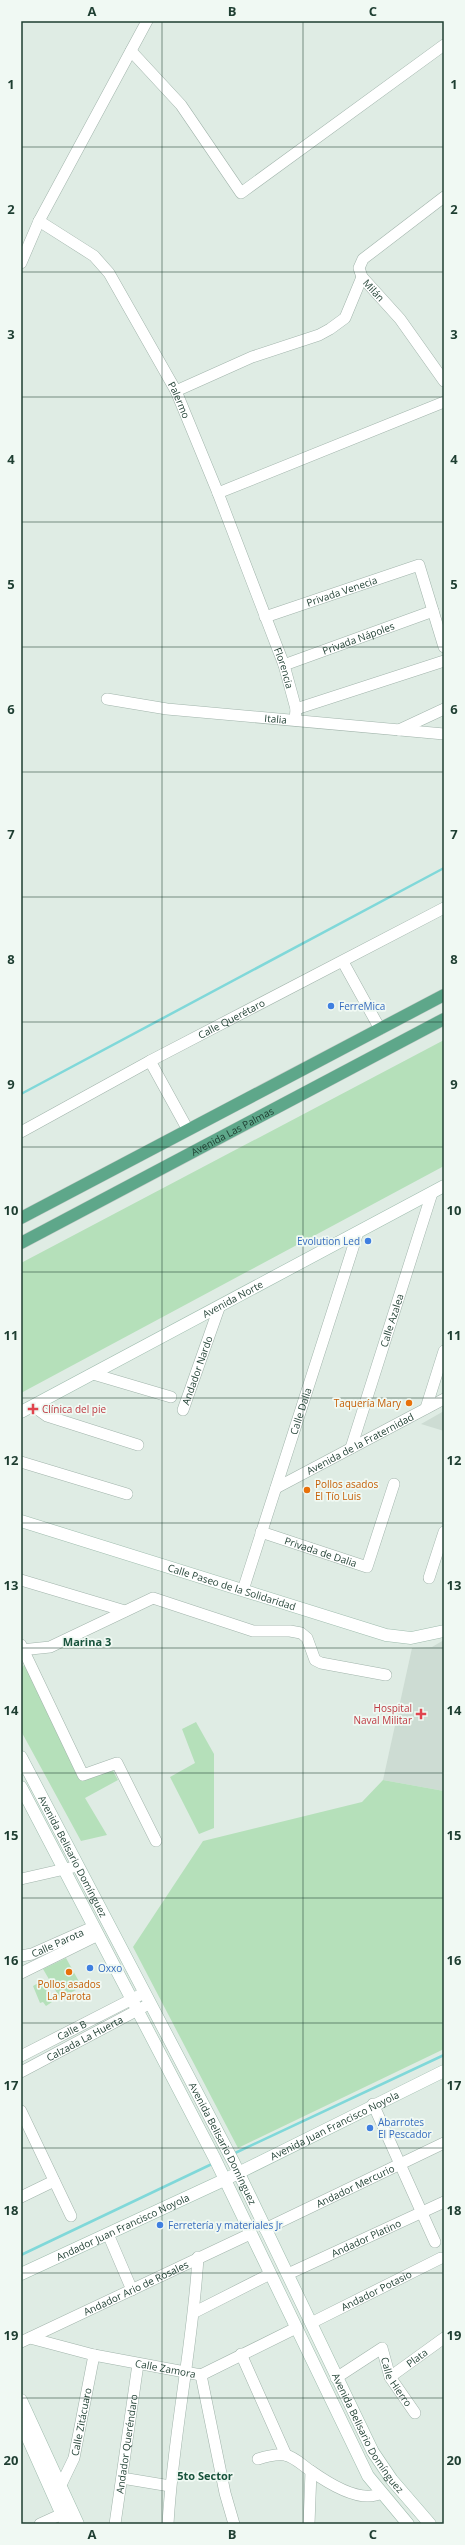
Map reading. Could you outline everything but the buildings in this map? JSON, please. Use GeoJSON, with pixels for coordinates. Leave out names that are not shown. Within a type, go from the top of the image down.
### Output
{"type":"FeatureCollection","features":[{"type":"Feature","properties":{"kind":"main road"},"geometry":{"type":"LineString","coordinates":[[21,1218],[444,995]]}},
{"type":"Feature","properties":{"kind":"main road","name":"Avenida Las Palmas"},"geometry":{"type":"LineString","coordinates":[[21,1243],[444,1019]]}},
{"type":"Feature","properties":{"kind":"street"},"geometry":{"type":"LineString","coordinates":[[21,263],[39,221],[147,21]]}},
{"type":"Feature","properties":{"kind":"street"},"geometry":{"type":"LineString","coordinates":[[131,51],[181,105],[241,193],[444,45]]}},
{"type":"Feature","properties":{"kind":"street","name":"Milán"},"geometry":{"type":"LineString","coordinates":[[444,197],[363,259],[359,268],[362,277],[400,319],[444,381]]}},
{"type":"Feature","properties":{"kind":"street","name":"Palermo"},"geometry":{"type":"LineString","coordinates":[[39,221],[94,256],[109,272],[176,391],[218,493],[265,617]]}},
{"type":"Feature","properties":{"kind":"street"},"geometry":{"type":"LineString","coordinates":[[176,391],[252,357],[319,335],[330,329],[345,318],[362,277]]}},
{"type":"Feature","properties":{"kind":"street"},"geometry":{"type":"LineString","coordinates":[[218,493],[444,402]]}},
{"type":"Feature","properties":{"kind":"street","name":"Privada Venecia"},"geometry":{"type":"LineString","coordinates":[[265,617],[419,565],[433,611]]}},
{"type":"Feature","properties":{"kind":"street"},"geometry":{"type":"LineString","coordinates":[[433,611],[444,647]]}},
{"type":"Feature","properties":{"kind":"street","name":"Privada Nápoles"},"geometry":{"type":"LineString","coordinates":[[284,665],[433,611]]}},
{"type":"Feature","properties":{"kind":"street","name":"Florencia"},"geometry":{"type":"LineString","coordinates":[[265,617],[284,665],[296,714]]}},
{"type":"Feature","properties":{"kind":"street"},"geometry":{"type":"LineString","coordinates":[[296,714],[444,661]]}},
{"type":"Feature","properties":{"kind":"street","name":"Italia"},"geometry":{"type":"LineString","coordinates":[[107,699],[167,709],[296,714],[398,730],[444,734]]}},
{"type":"Feature","properties":{"kind":"street"},"geometry":{"type":"LineString","coordinates":[[398,730],[444,709]]}},
{"type":"Feature","properties":{"kind":"street","name":"Calle Querétaro"},"geometry":{"type":"LineString","coordinates":[[21,1132],[150,1061],[343,962],[444,908]]}},
{"type":"Feature","properties":{"kind":"street"},"geometry":{"type":"LineString","coordinates":[[343,962],[380,1029]]}},
{"type":"Feature","properties":{"kind":"street"},"geometry":{"type":"LineString","coordinates":[[150,1061],[188,1130]]}},
{"type":"Feature","properties":{"kind":"street","name":"Avenida Norte"},"geometry":{"type":"LineString","coordinates":[[21,1412],[219,1308],[444,1186]]}},
{"type":"Feature","properties":{"kind":"street","name":"Calle Azalea"},"geometry":{"type":"LineString","coordinates":[[351,1448],[432,1193]]}},
{"type":"Feature","properties":{"kind":"street","name":"Calle Dalia"},"geometry":{"type":"LineString","coordinates":[[243,1590],[358,1232]]}},
{"type":"Feature","properties":{"kind":"street","name":"Andador Nardo"},"geometry":{"type":"LineString","coordinates":[[183,1410],[219,1308]]}},
{"type":"Feature","properties":{"kind":"street"},"geometry":{"type":"LineString","coordinates":[[426,1408],[444,1351]]}},
{"type":"Feature","properties":{"kind":"street"},"geometry":{"type":"LineString","coordinates":[[93,1374],[171,1397]]}},
{"type":"Feature","properties":{"kind":"street","name":"Avenida de la Fraternidad"},"geometry":{"type":"LineString","coordinates":[[276,1488],[444,1399]]}},
{"type":"Feature","properties":{"kind":"street"},"geometry":{"type":"LineString","coordinates":[[33,1406],[47,1416],[138,1445]]}},
{"type":"Feature","properties":{"kind":"street"},"geometry":{"type":"LineString","coordinates":[[21,1462],[127,1494]]}},
{"type":"Feature","properties":{"kind":"street","name":"Privada de Dalia"},"geometry":{"type":"LineString","coordinates":[[261,1532],[367,1567],[394,1484]]}},
{"type":"Feature","properties":{"kind":"street","name":"Calle Paseo de la Solidaridad"},"geometry":{"type":"LineString","coordinates":[[21,1521],[396,1638],[426,1636],[444,1631]]}},
{"type":"Feature","properties":{"kind":"street"},"geometry":{"type":"LineString","coordinates":[[429,1578],[444,1532]]}},
{"type":"Feature","properties":{"kind":"street"},"geometry":{"type":"LineString","coordinates":[[21,1580],[125,1611]]}},
{"type":"Feature","properties":{"kind":"street"},"geometry":{"type":"LineString","coordinates":[[156,1841],[117,1763],[83,1775],[22,1648],[50,1648],[153,1598],[253,1631],[295,1632],[307,1638],[315,1660],[321,1663],[386,1676]]}},
{"type":"Feature","properties":{"kind":"street","name":"Avenida Belisario Domínguez"},"geometry":{"type":"LineString","coordinates":[[21,1757],[146,1999],[233,2162],[373,2452],[392,2480],[430,2524]]}},
{"type":"Feature","properties":{"kind":"street","name":"Avenida Belisario Domínguez"},"geometry":{"type":"LineString","coordinates":[[21,1787],[215,2159],[368,2476],[408,2524]]}},
{"type":"Feature","properties":{"kind":"street"},"geometry":{"type":"LineString","coordinates":[[21,1879],[78,1866]]}},
{"type":"Feature","properties":{"kind":"street"},"geometry":{"type":"LineString","coordinates":[[21,1973],[96,1931]]}},
{"type":"Feature","properties":{"kind":"street","name":"Calle Parota"},"geometry":{"type":"LineString","coordinates":[[26,1955],[96,1931]]}},
{"type":"Feature","properties":{"kind":"street"},"geometry":{"type":"LineString","coordinates":[[26,1955],[37,1965]]}},
{"type":"Feature","properties":{"kind":"street","name":"Calzada La Huerta"},"geometry":{"type":"LineString","coordinates":[[21,2072],[146,1999]]}},
{"type":"Feature","properties":{"kind":"street","name":"Calle B"},"geometry":{"type":"LineString","coordinates":[[21,2056],[134,2006]]}},
{"type":"Feature","properties":{"kind":"street","name":"Avenida Juan Francisco Noyola"},"geometry":{"type":"LineString","coordinates":[[222,2175],[233,2162],[373,2104],[444,2071]]}},
{"type":"Feature","properties":{"kind":"street"},"geometry":{"type":"LineString","coordinates":[[373,2104],[435,2242]]}},
{"type":"Feature","properties":{"kind":"street"},"geometry":{"type":"LineString","coordinates":[[21,2111],[26,2133],[54,2181],[71,2216]]}},
{"type":"Feature","properties":{"kind":"street"},"geometry":{"type":"LineString","coordinates":[[207,2144],[220,2137]]}},
{"type":"Feature","properties":{"kind":"street","name":"Andador Mercurio"},"geometry":{"type":"LineString","coordinates":[[265,2229],[444,2143]]}},
{"type":"Feature","properties":{"kind":"street","name":"Andador Juan Francisco Noyola"},"geometry":{"type":"LineString","coordinates":[[21,2274],[108,2234],[222,2175]]}},
{"type":"Feature","properties":{"kind":"street"},"geometry":{"type":"LineString","coordinates":[[21,2197],[54,2181]]}},
{"type":"Feature","properties":{"kind":"street","name":"Andador Platino"},"geometry":{"type":"LineString","coordinates":[[288,2274],[444,2202]]}},
{"type":"Feature","properties":{"kind":"street"},"geometry":{"type":"LineString","coordinates":[[108,2234],[132,2290]]}},
{"type":"Feature","properties":{"kind":"street","name":"Andador Ario de Rosales"},"geometry":{"type":"LineString","coordinates":[[25,2340],[132,2290],[198,2257],[250,2234]]}},
{"type":"Feature","properties":{"kind":"street"},"geometry":{"type":"LineString","coordinates":[[168,2524],[170,2486],[185,2372],[195,2312],[198,2257]]}},
{"type":"Feature","properties":{"kind":"street","name":"Andador Potasio"},"geometry":{"type":"LineString","coordinates":[[311,2323],[441,2258]]}},
{"type":"Feature","properties":{"kind":"street"},"geometry":{"type":"LineString","coordinates":[[195,2312],[270,2274]]}},
{"type":"Feature","properties":{"kind":"street"},"geometry":{"type":"LineString","coordinates":[[200,2376],[241,2354],[296,2328]]}},
{"type":"Feature","properties":{"kind":"street","name":"Plata"},"geometry":{"type":"LineString","coordinates":[[390,2377],[444,2338]]}},
{"type":"Feature","properties":{"kind":"street","name":"Calle Zamora"},"geometry":{"type":"LineString","coordinates":[[25,2340],[200,2376],[225,2493],[234,2524]]}},
{"type":"Feature","properties":{"kind":"street","name":"Calle Hierro"},"geometry":{"type":"LineString","coordinates":[[336,2378],[382,2348],[390,2377],[415,2414]]}},
{"type":"Feature","properties":{"kind":"street"},"geometry":{"type":"LineString","coordinates":[[241,2354],[286,2455]]}},
{"type":"Feature","properties":{"kind":"street","name":"Calle Zitácuaro"},"geometry":{"type":"LineString","coordinates":[[60,2487],[74,2458],[94,2355]]}},
{"type":"Feature","properties":{"kind":"street","name":"Andador Queréndaro"},"geometry":{"type":"LineString","coordinates":[[115,2524],[138,2364]]}},
{"type":"Feature","properties":{"kind":"street"},"geometry":{"type":"LineString","coordinates":[[21,2401],[64,2519],[40,2524]]}},
{"type":"Feature","properties":{"kind":"street"},"geometry":{"type":"LineString","coordinates":[[21,2423],[60,2487],[78,2524]]}},
{"type":"Feature","properties":{"kind":"street"},"geometry":{"type":"LineString","coordinates":[[258,2459],[268,2455],[286,2455],[311,2471],[354,2493],[370,2498],[381,2493]]}},
{"type":"Feature","properties":{"kind":"street"},"geometry":{"type":"LineString","coordinates":[[309,2524],[311,2471]]}},
{"type":"Feature","properties":{"kind":"street"},"geometry":{"type":"LineString","coordinates":[[122,2478],[170,2486]]}},
{"type":"Feature","properties":{"kind":"shaded area"},"geometry":{"type":"Polygon","coordinates":[[[444,1411],[444,1431],[421,1424],[444,1411]]]}},
{"type":"Feature","properties":{"kind":"shaded area","name":"Hospital Naval Militar"},"geometry":{"type":"Polygon","coordinates":[[[444,1640],[444,1791],[383,1780],[412,1648],[432,1647],[444,1640]]]}},
{"type":"Feature","properties":{"kind":"green space"},"geometry":{"type":"Polygon","coordinates":[[[444,1040],[444,1166],[21,1393],[21,1263],[444,1040]]]}},
{"type":"Feature","properties":{"kind":"green space"},"geometry":{"type":"Polygon","coordinates":[[[25,1663],[80,1778],[113,1771],[118,1780],[85,1798],[107,1835],[81,1841],[21,1731],[21,1670],[25,1663]]]}},
{"type":"Feature","properties":{"kind":"green space"},"geometry":{"type":"Polygon","coordinates":[[[196,1722],[214,1754],[214,1828],[199,1834],[170,1777],[195,1763],[182,1729],[196,1722]]]}},
{"type":"Feature","properties":{"kind":"green space"},"geometry":{"type":"Polygon","coordinates":[[[383,1780],[444,1791],[444,2049],[238,2148],[133,1947],[203,1841],[362,1802],[383,1780]]]}},
{"type":"Feature","properties":{"kind":"green space"},"geometry":{"type":"Polygon","coordinates":[[[66,1958],[82,1987],[60,1998],[43,1969],[66,1958]]]}},
{"type":"Feature","properties":{"kind":"green space"},"geometry":{"type":"Polygon","coordinates":[[[42,1981],[52,2002],[46,2006],[43,2002],[40,2003],[33,1986],[42,1981]]]}},
{"type":"Feature","properties":{"kind":"waterway"},"geometry":{"type":"LineString","coordinates":[[21,1094],[444,868]]}},
{"type":"Feature","properties":{"kind":"waterway"},"geometry":{"type":"LineString","coordinates":[[233,2154],[444,2055]]}},
{"type":"Feature","properties":{"kind":"waterway"},"geometry":{"type":"LineString","coordinates":[[21,2255],[214,2163]]}},
{"type":"Feature","properties":{"kind":"place","name":"FerreMica"},"geometry":{"type":"Point","coordinates":[331,1006]}},
{"type":"Feature","properties":{"kind":"place","name":"Evolution Led"},"geometry":{"type":"Point","coordinates":[368,1241]}},
{"type":"Feature","properties":{"kind":"place","name":"Taquería Mary"},"geometry":{"type":"Point","coordinates":[409,1403]}},
{"type":"Feature","properties":{"kind":"place","name":"Clínica del pie"},"geometry":{"type":"Point","coordinates":[33,1409]}},
{"type":"Feature","properties":{"kind":"place","name":"Pollos asados El Tío Luis"},"geometry":{"type":"Point","coordinates":[307,1490]}},
{"type":"Feature","properties":{"kind":"place","name":"Hospital Naval Militar"},"geometry":{"type":"Point","coordinates":[421,1714]}},
{"type":"Feature","properties":{"kind":"place","name":"Oxxo"},"geometry":{"type":"Point","coordinates":[90,1968]}},
{"type":"Feature","properties":{"kind":"place","name":"Pollos asados La Parota"},"geometry":{"type":"Point","coordinates":[69,1972]}},
{"type":"Feature","properties":{"kind":"place","name":"Abarrotes El Pescador"},"geometry":{"type":"Point","coordinates":[370,2128]}},
{"type":"Feature","properties":{"kind":"place","name":"Ferretería y materiales Jr"},"geometry":{"type":"Point","coordinates":[160,2225]}},
{"type":"Feature","properties":{"kind":"district","name":"Marina 3"},"geometry":{"type":"Point","coordinates":[87,1642]}},
{"type":"Feature","properties":{"kind":"district","name":"5to Sector"},"geometry":{"type":"Point","coordinates":[205,2476]}}]}
